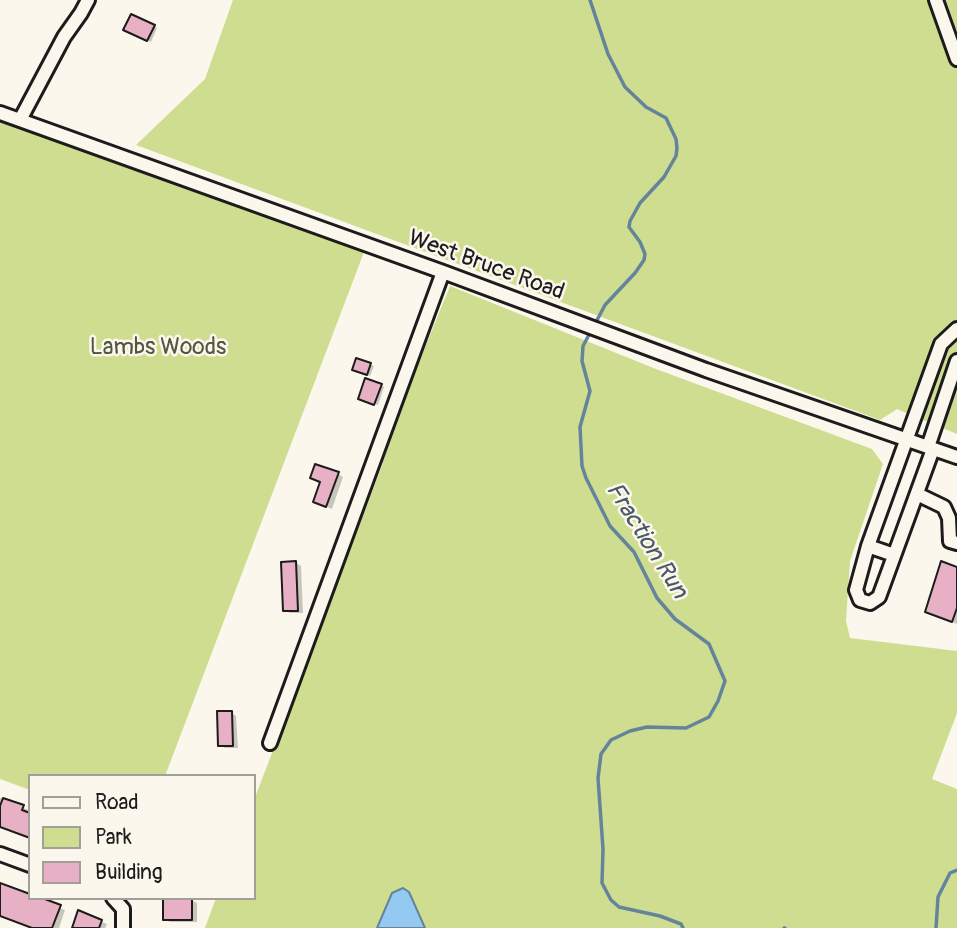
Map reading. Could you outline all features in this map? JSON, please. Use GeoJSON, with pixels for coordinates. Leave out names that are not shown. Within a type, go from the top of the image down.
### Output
{"type":"FeatureCollection","features":[{"type":"Feature","properties":{"kind":"street"},"geometry":{"type":"LineString","coordinates":[[20,120],[64,37],[88,0]]}},
{"type":"Feature","properties":{"kind":"street"},"geometry":{"type":"LineString","coordinates":[[936,0],[957,59]]}},
{"type":"Feature","properties":{"kind":"street","name":"West Bruce Road"},"geometry":{"type":"LineString","coordinates":[[0,113],[599,331],[957,457]]}},
{"type":"Feature","properties":{"kind":"street"},"geometry":{"type":"LineString","coordinates":[[270,743],[443,272]]}},
{"type":"Feature","properties":{"kind":"street"},"geometry":{"type":"LineString","coordinates":[[957,329],[941,344],[867,546],[856,590],[860,600],[870,603],[879,597],[917,494],[957,361]]}},
{"type":"Feature","properties":{"kind":"street"},"geometry":{"type":"LineString","coordinates":[[917,494],[944,507],[949,517],[950,541],[957,543]]}},
{"type":"Feature","properties":{"kind":"street"},"geometry":{"type":"LineString","coordinates":[[867,546],[894,555]]}},
{"type":"Feature","properties":{"kind":"street"},"geometry":{"type":"LineString","coordinates":[[0,854],[28,864]]}},
{"type":"Feature","properties":{"kind":"street"},"geometry":{"type":"LineString","coordinates":[[115,900],[123,909],[123,928]]}},
{"type":"Feature","properties":{"kind":"green space"},"geometry":{"type":"Polygon","coordinates":[[[233,0],[957,0],[957,434],[897,409],[880,420],[136,145],[205,79],[233,0]]]}},
{"type":"Feature","properties":{"kind":"green space","name":"Lambs Woods"},"geometry":{"type":"Polygon","coordinates":[[[0,120],[364,252],[166,774],[28,774],[28,789],[0,779],[0,120]]]}},
{"type":"Feature","properties":{"kind":"green space"},"geometry":{"type":"Polygon","coordinates":[[[450,286],[656,369],[872,449],[883,464],[850,561],[846,621],[850,638],[957,651],[957,713],[932,779],[957,789],[957,928],[205,928],[215,900],[256,900],[256,795],[383,463],[379,460],[450,286]]]}},
{"type":"Feature","properties":{"kind":"water"},"geometry":{"type":"Polygon","coordinates":[[[403,888],[409,892],[425,928],[377,928],[392,893],[403,888]]]}},
{"type":"Feature","properties":{"kind":"building"},"geometry":{"type":"Polygon","coordinates":[[[131,14],[155,25],[147,41],[123,30],[131,14]]]}},
{"type":"Feature","properties":{"kind":"building"},"geometry":{"type":"Polygon","coordinates":[[[356,358],[371,363],[367,375],[352,370],[356,358]]]}},
{"type":"Feature","properties":{"kind":"building"},"geometry":{"type":"Polygon","coordinates":[[[365,378],[382,384],[374,405],[358,399],[365,378]]]}},
{"type":"Feature","properties":{"kind":"building"},"geometry":{"type":"Polygon","coordinates":[[[315,464],[339,472],[326,507],[313,502],[320,482],[310,478],[315,464]]]}},
{"type":"Feature","properties":{"kind":"building"},"geometry":{"type":"Polygon","coordinates":[[[296,561],[298,611],[283,611],[281,562],[296,561]]]}},
{"type":"Feature","properties":{"kind":"building"},"geometry":{"type":"Polygon","coordinates":[[[941,561],[957,567],[957,608],[952,622],[925,612],[941,561]]]}},
{"type":"Feature","properties":{"kind":"building"},"geometry":{"type":"Polygon","coordinates":[[[217,711],[232,711],[233,746],[218,746],[217,711]]]}},
{"type":"Feature","properties":{"kind":"building"},"geometry":{"type":"Polygon","coordinates":[[[3,798],[24,805],[22,810],[28,812],[28,837],[0,827],[0,806],[3,798]]]}},
{"type":"Feature","properties":{"kind":"building"},"geometry":{"type":"Polygon","coordinates":[[[0,883],[28,893],[28,900],[47,900],[61,905],[52,928],[32,928],[0,916],[0,883]]]}},
{"type":"Feature","properties":{"kind":"building"},"geometry":{"type":"Polygon","coordinates":[[[163,900],[192,900],[192,920],[163,920],[163,900]]]}},
{"type":"Feature","properties":{"kind":"building"},"geometry":{"type":"Polygon","coordinates":[[[78,910],[102,920],[99,928],[72,928],[78,910]]]}},
{"type":"Feature","properties":{"kind":"waterway","name":"Fraction Run"},"geometry":{"type":"LineString","coordinates":[[590,0],[608,54],[625,87],[646,107],[666,118],[676,139],[677,148],[676,156],[664,177],[640,203],[630,221],[629,227],[640,242],[645,254],[644,260],[605,305],[595,324]]}},
{"type":"Feature","properties":{"kind":"waterway","name":"Fraction Run"},"geometry":{"type":"LineString","coordinates":[[591,331],[583,346],[582,361],[590,391],[580,427],[582,466],[586,478],[610,526],[634,552],[657,598],[675,619],[709,644],[725,681],[709,717],[686,728],[647,727],[630,731],[611,740],[601,754],[598,778],[603,849],[602,883],[611,900],[619,907],[660,916],[681,924],[683,928]]}},
{"type":"Feature","properties":{"kind":"waterway","name":"Fraction Run"},"geometry":{"type":"LineString","coordinates":[[936,928],[938,897],[950,873],[957,870]]}}]}
